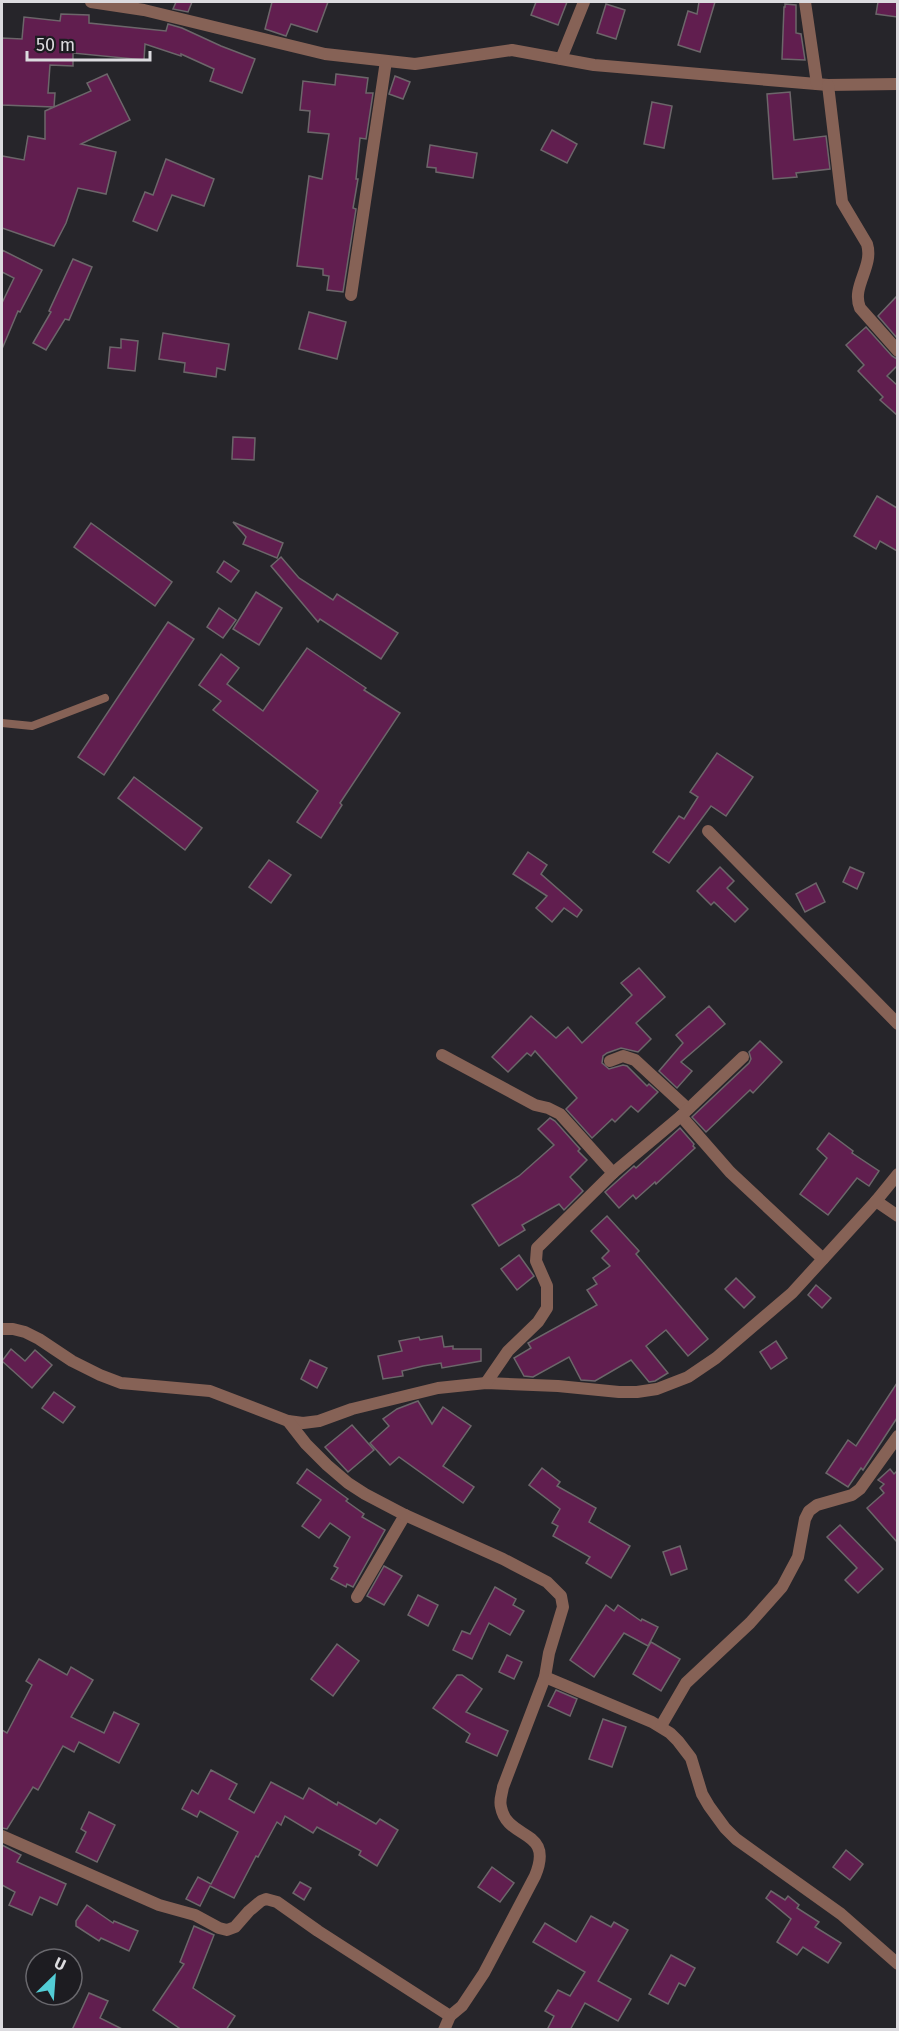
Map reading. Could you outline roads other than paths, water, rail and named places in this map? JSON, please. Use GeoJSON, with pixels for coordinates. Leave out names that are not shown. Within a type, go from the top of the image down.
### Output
{"type":"FeatureCollection","features":[{"type":"Feature","properties":{"kind":"street"},"geometry":{"type":"LineString","coordinates":[[91,2],[146,6],[325,54],[415,64],[512,50],[594,64],[823,84],[897,84]]}},
{"type":"Feature","properties":{"kind":"street"},"geometry":{"type":"LineString","coordinates":[[561,59],[584,2]]}},
{"type":"Feature","properties":{"kind":"street"},"geometry":{"type":"LineString","coordinates":[[805,2],[823,84],[842,202],[867,244],[869,252],[869,260],[857,301],[860,308],[897,351]]}},
{"type":"Feature","properties":{"kind":"street"},"geometry":{"type":"LineString","coordinates":[[351,295],[386,60]]}},
{"type":"Feature","properties":{"kind":"street"},"geometry":{"type":"LineString","coordinates":[[708,831],[897,1024]]}},
{"type":"Feature","properties":{"kind":"street"},"geometry":{"type":"LineString","coordinates":[[442,1055],[535,1105],[560,1114],[613,1173]]}},
{"type":"Feature","properties":{"kind":"street"},"geometry":{"type":"LineString","coordinates":[[610,1061],[623,1056],[635,1060],[684,1113],[730,1172],[823,1259]]}},
{"type":"Feature","properties":{"kind":"street"},"geometry":{"type":"LineString","coordinates":[[486,1383],[508,1351],[538,1322],[547,1308],[547,1286],[536,1261],[537,1248],[613,1173],[684,1113],[743,1057]]}},
{"type":"Feature","properties":{"kind":"street"},"geometry":{"type":"LineString","coordinates":[[2,1329],[25,1332],[72,1361],[121,1383],[210,1391],[288,1421],[303,1423],[319,1421],[352,1409],[438,1388],[486,1383],[558,1386],[619,1392],[657,1389],[688,1377],[716,1358],[792,1293],[876,1201],[897,1174]]}},
{"type":"Feature","properties":{"kind":"street"},"geometry":{"type":"LineString","coordinates":[[876,1201],[897,1216]]}},
{"type":"Feature","properties":{"kind":"street"},"geometry":{"type":"LineString","coordinates":[[288,1421],[306,1444],[348,1483],[365,1494],[405,1515],[503,1559],[547,1582],[561,1596],[562,1607],[545,1677],[507,1777],[500,1804],[504,1818],[532,1840],[540,1850],[542,1861],[484,1973],[462,2006],[450,2016],[444,2030]]}},
{"type":"Feature","properties":{"kind":"street"},"geometry":{"type":"LineString","coordinates":[[661,1726],[686,1683],[750,1623],[782,1587],[798,1557],[805,1519],[809,1511],[817,1505],[852,1495],[861,1489],[897,1436]]}},
{"type":"Feature","properties":{"kind":"street"},"geometry":{"type":"LineString","coordinates":[[357,1597],[405,1515]]}},
{"type":"Feature","properties":{"kind":"street"},"geometry":{"type":"LineString","coordinates":[[545,1677],[661,1726],[678,1741],[691,1758],[702,1794],[736,1839],[841,1914],[897,1964]]}},
{"type":"Feature","properties":{"kind":"street"},"geometry":{"type":"LineString","coordinates":[[2,1836],[159,1905],[195,1915],[227,1930],[235,1927],[261,1901],[266,1899],[277,1902],[450,2016]]}},
{"type":"Feature","properties":{"kind":"lane"},"geometry":{"type":"LineString","coordinates":[[2,723],[32,726],[105,698]]}}]}
